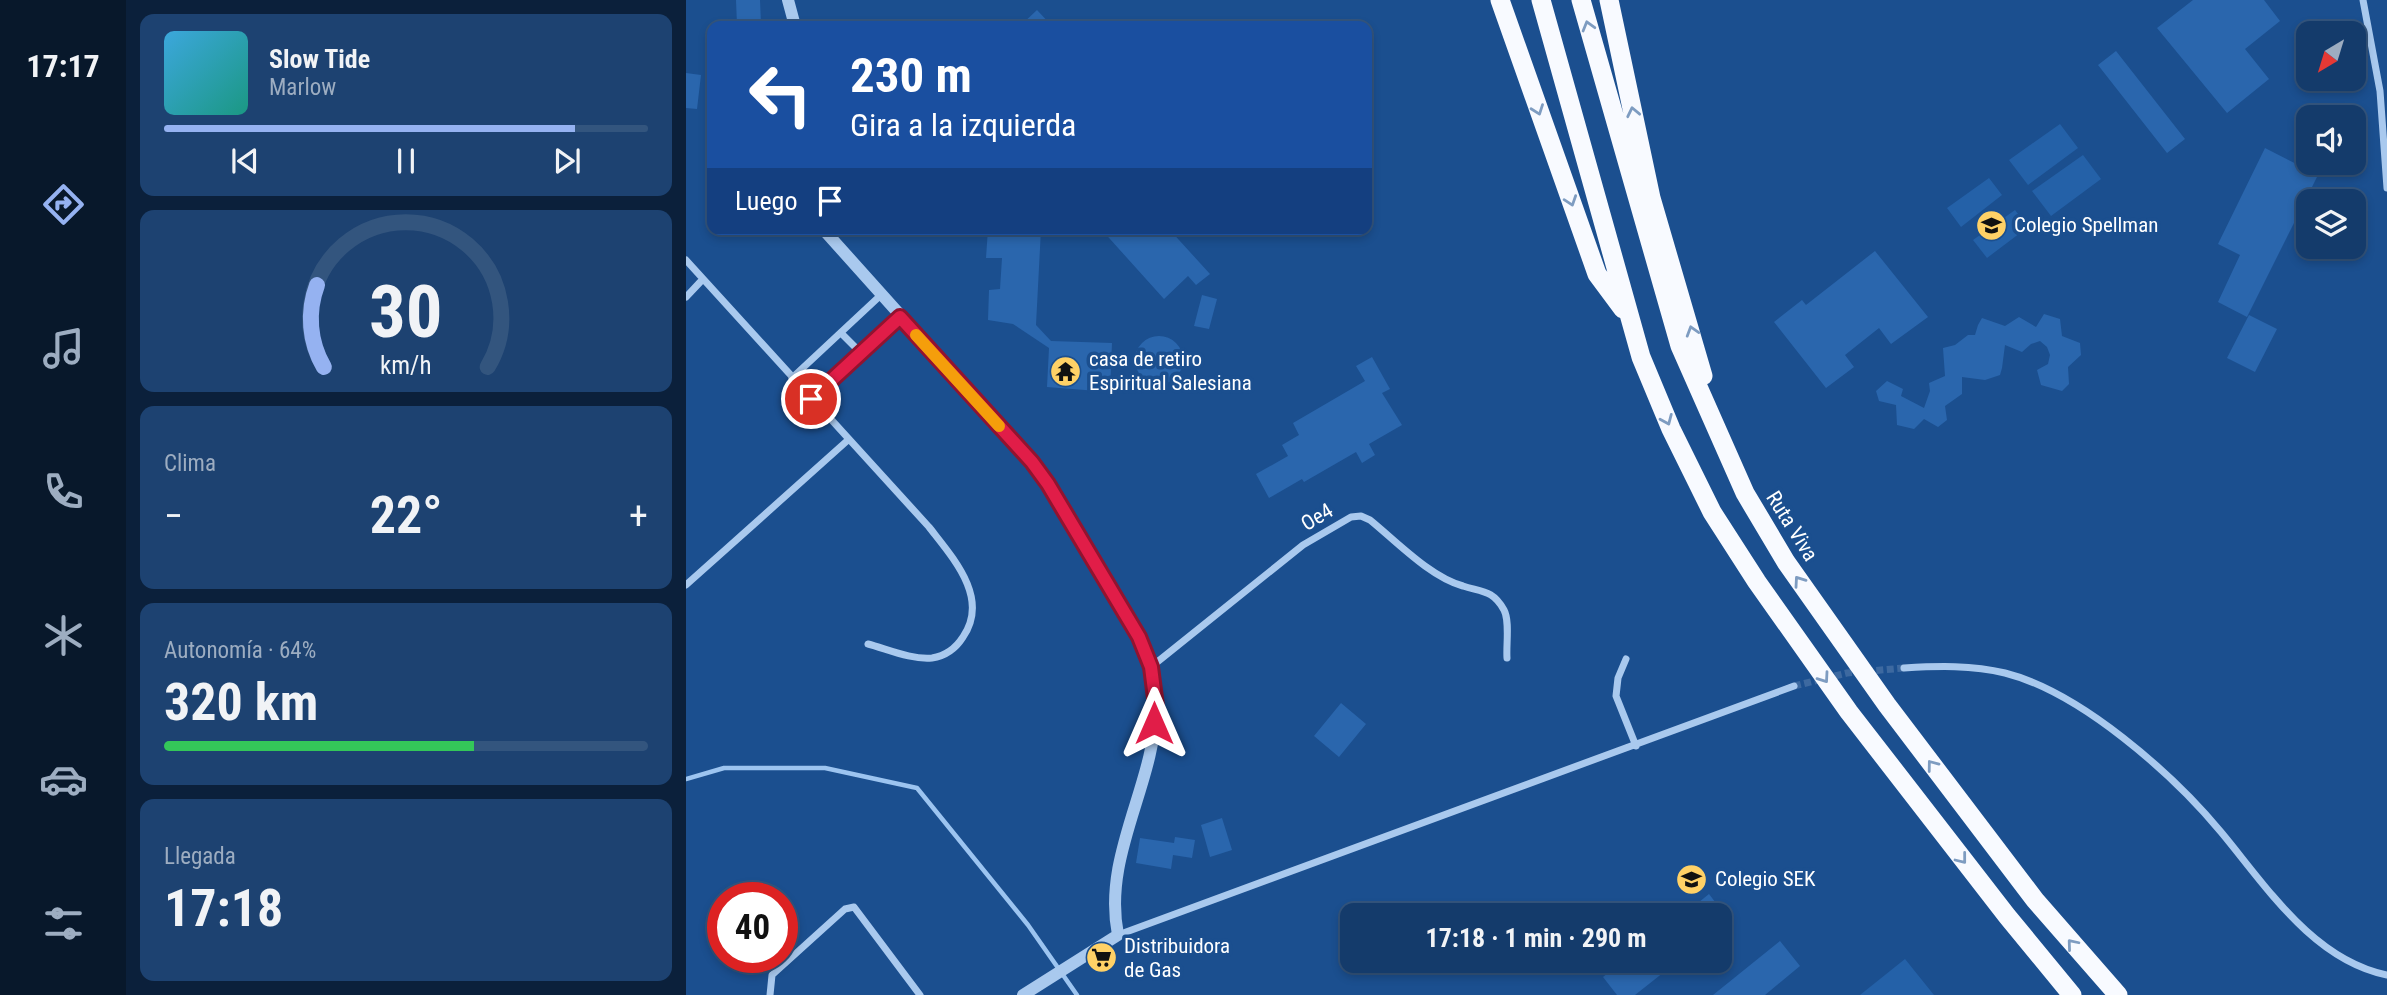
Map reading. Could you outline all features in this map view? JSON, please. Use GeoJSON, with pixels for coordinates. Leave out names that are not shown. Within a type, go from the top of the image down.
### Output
{"type":"FeatureCollection","features":[{"type":"Feature","properties":{"kind":"highway"},"geometry":{"type":"LineString","coordinates":[[1500,0],[1597,274],[1610,295],[1628,315]]}},
{"type":"Feature","properties":{"kind":"highway"},"geometry":{"type":"LineString","coordinates":[[1541,0],[1641,357],[1671,429],[1712,512],[1757,582],[1849,712],[2007,916],[2072,995]]}},
{"type":"Feature","properties":{"kind":"highway","name":"Ruta Viva"},"geometry":{"type":"LineString","coordinates":[[1581,0],[1680,346],[1745,493],[1794,573],[1887,705],[2035,900],[2118,995]]}},
{"type":"Feature","properties":{"kind":"highway"},"geometry":{"type":"LineString","coordinates":[[1609,0],[1651,198],[1695,342],[1714,421]]}},
{"type":"Feature","properties":{"kind":"street"},"geometry":{"type":"LineString","coordinates":[[788,0],[794,21]]}},
{"type":"Feature","properties":{"kind":"street"},"geometry":{"type":"LineString","coordinates":[[2363,0],[2380,91],[2387,188]]}},
{"type":"Feature","properties":{"kind":"street"},"geometry":{"type":"LineString","coordinates":[[828,235],[1032,462],[1048,484],[1139,637],[1151,667],[1156,706],[1152,741],[1117,867],[1114,892],[1118,935]]}},
{"type":"Feature","properties":{"kind":"street"},"geometry":{"type":"LineString","coordinates":[[686,260],[929,527],[954,559],[970,587],[974,607],[971,626],[960,642],[948,652],[934,658],[920,657],[868,644]]}},
{"type":"Feature","properties":{"kind":"street"},"geometry":{"type":"LineString","coordinates":[[686,297],[703,279]]}},
{"type":"Feature","properties":{"kind":"street"},"geometry":{"type":"LineString","coordinates":[[792,378],[882,294]]}},
{"type":"Feature","properties":{"kind":"street"},"geometry":{"type":"LineString","coordinates":[[811,399],[900,317]]}},
{"type":"Feature","properties":{"kind":"street"},"geometry":{"type":"LineString","coordinates":[[841,333],[861,354]]}},
{"type":"Feature","properties":{"kind":"street"},"geometry":{"type":"LineString","coordinates":[[686,585],[848,440]]}},
{"type":"Feature","properties":{"kind":"street","name":"Oe4"},"geometry":{"type":"LineString","coordinates":[[1151,667],[1303,545],[1351,517],[1361,516],[1370,520],[1442,576],[1463,586],[1482,589],[1497,600],[1506,612],[1507,658]]}},
{"type":"Feature","properties":{"kind":"street"},"geometry":{"type":"LineString","coordinates":[[1626,659],[1618,678],[1616,696],[1636,746]]}},
{"type":"Feature","properties":{"kind":"street"},"geometry":{"type":"LineString","coordinates":[[1905,668],[1944,666],[1978,668],[2007,674],[2044,687],[2074,704],[2137,751],[2189,795],[2274,897],[2324,945],[2348,960],[2387,975]]}},
{"type":"Feature","properties":{"kind":"street"},"geometry":{"type":"LineString","coordinates":[[1023,995],[1118,935],[1794,686]]}},
{"type":"Feature","properties":{"kind":"street"},"geometry":{"type":"LineString","coordinates":[[770,995],[772,975],[850,907],[855,907],[920,995]]}},
{"type":"Feature","properties":{"kind":"shaded area"},"geometry":{"type":"Polygon","coordinates":[[[2060,124],[2078,148],[2028,185],[2009,160],[2060,124]]]}},
{"type":"Feature","properties":{"kind":"shaded area"},"geometry":{"type":"Polygon","coordinates":[[[2083,155],[2101,179],[2051,216],[2032,191],[2083,155]]]}},
{"type":"Feature","properties":{"kind":"shaded area"},"geometry":{"type":"Polygon","coordinates":[[[1989,178],[2002,195],[1961,227],[1947,208],[1989,178]]]}},
{"type":"Feature","properties":{"kind":"shaded area"},"geometry":{"type":"Polygon","coordinates":[[[2015,210],[2028,227],[1987,258],[1973,240],[2015,210]]]}},
{"type":"Feature","properties":{"kind":"shaded area"},"geometry":{"type":"Polygon","coordinates":[[[1905,959],[1934,995],[1860,995],[1905,959]]]}},
{"type":"Feature","properties":{"kind":"building"},"geometry":{"type":"Polygon","coordinates":[[[736,0],[760,0],[761,21],[737,21],[736,0]]]}},
{"type":"Feature","properties":{"kind":"building"},"geometry":{"type":"Polygon","coordinates":[[[2193,0],[2264,0],[2280,21],[2245,49],[2269,79],[2227,113],[2157,28],[2193,0]]]}},
{"type":"Feature","properties":{"kind":"building"},"geometry":{"type":"Polygon","coordinates":[[[1037,10],[1047,21],[1025,21],[1037,10]]]}},
{"type":"Feature","properties":{"kind":"building"},"geometry":{"type":"Polygon","coordinates":[[[2116,51],[2185,139],[2167,153],[2098,65],[2116,51]]]}},
{"type":"Feature","properties":{"kind":"building"},"geometry":{"type":"Polygon","coordinates":[[[686,73],[701,75],[697,109],[686,108],[686,73]]]}},
{"type":"Feature","properties":{"kind":"building"},"geometry":{"type":"Polygon","coordinates":[[[2265,148],[2296,164],[2296,175],[2318,175],[2311,189],[2296,189],[2296,219],[2247,317],[2218,302],[2240,255],[2218,244],[2265,148]]]}},
{"type":"Feature","properties":{"kind":"building"},"geometry":{"type":"Polygon","coordinates":[[[988,235],[1041,235],[1036,325],[1051,341],[1112,343],[1110,392],[1047,387],[1049,348],[1013,324],[988,320],[989,290],[1000,289],[1002,258],[986,258],[988,235]]]}},
{"type":"Feature","properties":{"kind":"building"},"geometry":{"type":"Polygon","coordinates":[[[1106,235],[1174,235],[1210,274],[1196,285],[1188,276],[1164,299],[1106,235]]]}},
{"type":"Feature","properties":{"kind":"building"},"geometry":{"type":"Polygon","coordinates":[[[1875,251],[1928,317],[1891,344],[1879,328],[1845,355],[1854,367],[1826,388],[1774,322],[1802,300],[1806,305],[1875,251]]]}},
{"type":"Feature","properties":{"kind":"building"},"geometry":{"type":"Polygon","coordinates":[[[1202,295],[1217,299],[1209,329],[1194,326],[1202,295]]]}},
{"type":"Feature","properties":{"kind":"building"},"geometry":{"type":"Polygon","coordinates":[[[2044,314],[2060,319],[2062,336],[2080,343],[2081,355],[2068,367],[2069,384],[2062,391],[2041,385],[2037,370],[2048,364],[2050,355],[2047,347],[2040,341],[2031,344],[2022,352],[2005,345],[2000,375],[1985,380],[1962,377],[1962,394],[1945,406],[1947,420],[1938,427],[1924,419],[1914,429],[1897,425],[1896,405],[1879,401],[1876,391],[1887,381],[1903,389],[1901,396],[1924,408],[1930,391],[1929,383],[1945,376],[1943,348],[1955,345],[1968,335],[1975,335],[1982,318],[2005,326],[2019,317],[2036,327],[2044,314]]]}},
{"type":"Feature","properties":{"kind":"building"},"geometry":{"type":"Polygon","coordinates":[[[2249,315],[2277,329],[2255,372],[2227,358],[2249,315]]]}},
{"type":"Feature","properties":{"kind":"building"},"geometry":{"type":"Polygon","coordinates":[[[1159,336],[1176,343],[1183,360],[1176,377],[1159,384],[1142,377],[1135,360],[1142,343],[1159,336]]]}},
{"type":"Feature","properties":{"kind":"building"},"geometry":{"type":"Polygon","coordinates":[[[1372,357],[1390,389],[1382,393],[1402,425],[1369,444],[1375,455],[1362,463],[1356,452],[1304,482],[1302,479],[1269,498],[1256,474],[1288,456],[1282,445],[1299,435],[1293,423],[1365,381],[1356,366],[1372,357]]]}},
{"type":"Feature","properties":{"kind":"building"},"geometry":{"type":"Polygon","coordinates":[[[1341,703],[1366,724],[1339,757],[1314,736],[1341,703]]]}},
{"type":"Feature","properties":{"kind":"building"},"geometry":{"type":"Polygon","coordinates":[[[1222,818],[1232,850],[1210,857],[1201,825],[1222,818]]]}},
{"type":"Feature","properties":{"kind":"building"},"geometry":{"type":"Polygon","coordinates":[[[1175,837],[1195,840],[1192,858],[1173,855],[1171,869],[1136,863],[1140,838],[1174,843],[1175,837]]]}},
{"type":"Feature","properties":{"kind":"building"},"geometry":{"type":"Polygon","coordinates":[[[1709,894],[1716,903],[1698,903],[1709,894]]]}},
{"type":"Feature","properties":{"kind":"building"},"geometry":{"type":"Polygon","coordinates":[[[1780,941],[1800,966],[1765,995],[1713,995],[1780,941]]]}},
{"type":"Feature","properties":{"kind":"building"},"geometry":{"type":"Polygon","coordinates":[[[1608,973],[1663,973],[1635,995],[1617,995],[1603,977],[1608,973]]]}},
{"type":"Feature","properties":{"kind":"waterway"},"geometry":{"type":"LineString","coordinates":[[686,779],[724,768],[825,768],[917,788],[1028,925],[1077,995]]}},
{"type":"Feature","properties":{"kind":"tunnel"},"geometry":{"type":"LineString","coordinates":[[1794,686],[1847,673],[1904,668]]}},
{"type":"Feature","properties":{"kind":"slow traffic"},"geometry":{"type":"LineString","coordinates":[[916,335],[999,426]]}},
{"type":"Feature","properties":{"kind":"place","name":"Colegio Spellman"},"geometry":{"type":"Point","coordinates":[1991,225]}},
{"type":"Feature","properties":{"kind":"place","name":"casa de retiro Espiritual Salesiana"},"geometry":{"type":"Point","coordinates":[1066,371]}},
{"type":"Feature","properties":{"kind":"place","name":"Colegio SEK"},"geometry":{"type":"Point","coordinates":[1692,879]}},
{"type":"Feature","properties":{"kind":"place","name":"Distribuidora de Gas"},"geometry":{"type":"Point","coordinates":[1101,958]}},
{"type":"Feature","properties":{"kind":"route"},"geometry":{"type":"LineString","coordinates":[[811,399],[900,317],[1032,462],[1048,484],[1139,637],[1151,667],[1156,706],[1154,723]]}}]}
